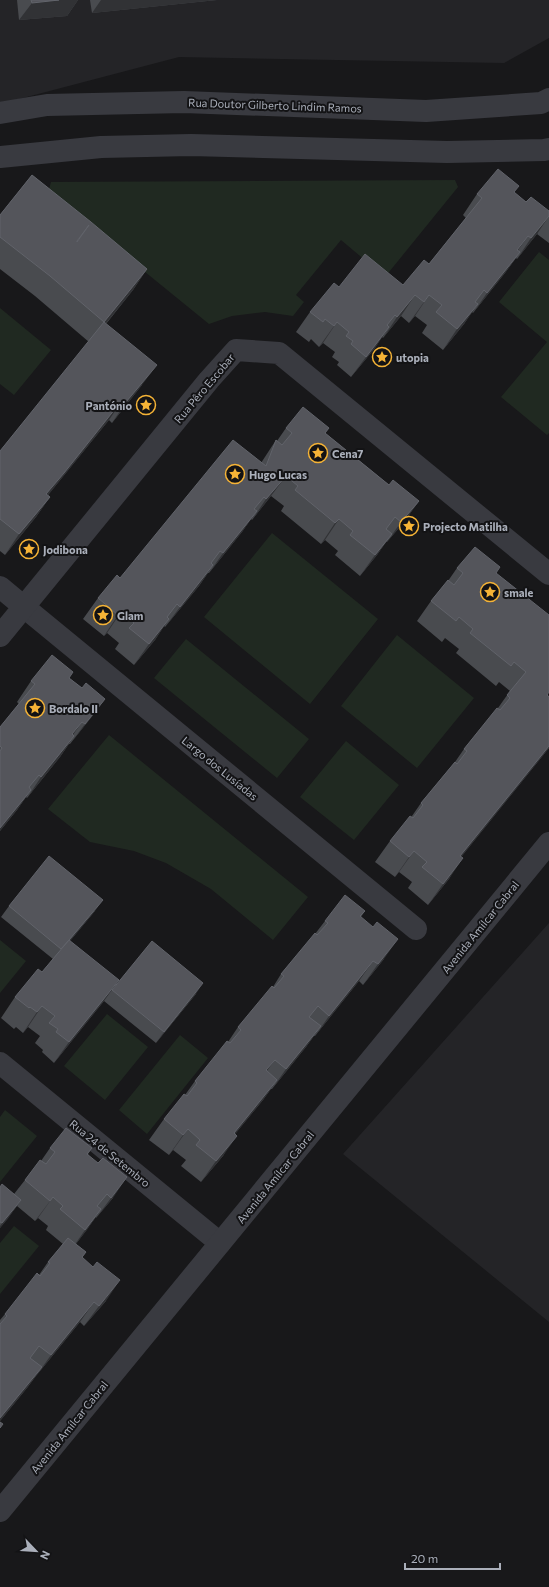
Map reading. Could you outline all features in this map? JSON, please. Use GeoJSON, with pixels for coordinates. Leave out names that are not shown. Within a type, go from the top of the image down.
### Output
{"type":"FeatureCollection","features":[{"type":"Feature","properties":{"kind":"street","name":"Rua Doutor Gilberto Lindim Ramos"},"geometry":{"type":"LineString","coordinates":[[0,113],[47,105],[184,102],[426,111],[541,103],[549,100]]}},
{"type":"Feature","properties":{"kind":"street"},"geometry":{"type":"LineString","coordinates":[[0,157],[102,147],[184,145],[447,152],[549,149]]}},
{"type":"Feature","properties":{"kind":"street","name":"Rua Pêro Escobar"},"geometry":{"type":"LineString","coordinates":[[0,636],[208,380],[236,350],[279,353],[549,574]]}},
{"type":"Feature","properties":{"kind":"street","name":"Largo dos Lusíadas"},"geometry":{"type":"LineString","coordinates":[[0,587],[416,929]]}},
{"type":"Feature","properties":{"kind":"street","name":"Avenida Amílcar Cabral"},"geometry":{"type":"LineString","coordinates":[[0,1511],[549,843]]}},
{"type":"Feature","properties":{"kind":"street","name":"Rua 24 de Setembro"},"geometry":{"type":"LineString","coordinates":[[1,1066],[220,1243]]}},
{"type":"Feature","properties":{"kind":"shaded area"},"geometry":{"type":"Polygon","coordinates":[[[0,0],[549,0],[549,38],[504,63],[179,57],[0,104],[0,0]]]}},
{"type":"Feature","properties":{"kind":"shaded area"},"geometry":{"type":"Polygon","coordinates":[[[455,180],[458,187],[385,277],[341,240],[296,295],[304,302],[293,316],[265,312],[232,316],[209,324],[48,193],[51,182],[455,180]]]}},
{"type":"Feature","properties":{"kind":"shaded area"},"geometry":{"type":"Polygon","coordinates":[[[539,252],[549,260],[549,433],[547,435],[501,397],[547,342],[499,302],[539,252]]]}},
{"type":"Feature","properties":{"kind":"shaded area"},"geometry":{"type":"Polygon","coordinates":[[[0,308],[51,350],[14,395],[0,384],[0,308]]]}},
{"type":"Feature","properties":{"kind":"shaded area"},"geometry":{"type":"Polygon","coordinates":[[[272,533],[378,619],[310,704],[204,617],[272,533]]]}},
{"type":"Feature","properties":{"kind":"shaded area"},"geometry":{"type":"Polygon","coordinates":[[[397,635],[474,698],[417,768],[341,706],[397,635]]]}},
{"type":"Feature","properties":{"kind":"shaded area"},"geometry":{"type":"Polygon","coordinates":[[[186,639],[309,739],[277,778],[154,678],[186,639]]]}},
{"type":"Feature","properties":{"kind":"shaded area"},"geometry":{"type":"Polygon","coordinates":[[[109,735],[308,897],[273,940],[211,889],[166,863],[134,851],[90,842],[48,809],[109,735]]]}},
{"type":"Feature","properties":{"kind":"shaded area"},"geometry":{"type":"Polygon","coordinates":[[[346,741],[399,785],[354,840],[300,797],[346,741]]]}},
{"type":"Feature","properties":{"kind":"shaded area"},"geometry":{"type":"Polygon","coordinates":[[[549,923],[549,1322],[343,1154],[549,923]]]}},
{"type":"Feature","properties":{"kind":"shaded area"},"geometry":{"type":"Polygon","coordinates":[[[0,940],[26,961],[0,993],[0,940]]]}},
{"type":"Feature","properties":{"kind":"shaded area"},"geometry":{"type":"Polygon","coordinates":[[[107,1014],[148,1047],[105,1100],[64,1066],[107,1014]]]}},
{"type":"Feature","properties":{"kind":"shaded area"},"geometry":{"type":"Polygon","coordinates":[[[180,1035],[208,1058],[147,1134],[119,1110],[180,1035]]]}},
{"type":"Feature","properties":{"kind":"shaded area"},"geometry":{"type":"Polygon","coordinates":[[[5,1110],[37,1136],[0,1182],[0,1117],[5,1110]]]}},
{"type":"Feature","properties":{"kind":"shaded area"},"geometry":{"type":"Polygon","coordinates":[[[14,1226],[39,1246],[0,1294],[0,1243],[14,1226]]]}},
{"type":"Feature","properties":{"kind":"building"},"geometry":{"type":"Polygon","coordinates":[[[31,0],[59,0],[32,3],[31,0]]]}},
{"type":"Feature","properties":{"kind":"building"},"geometry":{"type":"Polygon","coordinates":[[[498,169],[519,186],[514,192],[526,202],[531,197],[549,211],[549,216],[531,238],[528,236],[517,250],[520,252],[487,293],[484,290],[475,302],[478,304],[457,329],[436,312],[442,305],[429,295],[424,302],[415,295],[397,317],[395,315],[387,325],[389,327],[366,357],[351,344],[353,341],[346,336],[349,332],[337,322],[334,326],[325,319],[323,322],[310,312],[334,283],[339,287],[365,254],[403,285],[424,260],[429,264],[482,198],[477,194],[498,169]]]}},
{"type":"Feature","properties":{"kind":"building"},"geometry":{"type":"Polygon","coordinates":[[[32,175],[147,269],[104,322],[50,276],[0,237],[0,215],[32,175]]]}},
{"type":"Feature","properties":{"kind":"building"},"geometry":{"type":"Polygon","coordinates":[[[104,322],[157,365],[126,402],[123,399],[46,494],[50,497],[19,534],[0,519],[0,451],[104,322]]]}},
{"type":"Feature","properties":{"kind":"building"},"geometry":{"type":"Polygon","coordinates":[[[303,407],[329,428],[325,433],[389,485],[393,480],[419,501],[401,522],[395,517],[386,529],[392,534],[375,555],[350,535],[353,531],[339,519],[335,523],[295,490],[298,486],[286,476],[266,499],[264,497],[254,509],[257,511],[223,553],[220,551],[211,563],[213,565],[180,607],[177,604],[167,617],[169,619],[149,644],[129,628],[134,623],[121,612],[118,615],[98,598],[117,575],[120,578],[233,440],[266,466],[276,440],[282,445],[292,433],[286,428],[303,407]]]}},
{"type":"Feature","properties":{"kind":"building"},"geometry":{"type":"Polygon","coordinates":[[[475,547],[500,567],[496,573],[549,615],[549,692],[547,695],[549,697],[549,746],[460,856],[463,858],[443,884],[422,867],[427,862],[414,851],[409,857],[390,841],[410,816],[413,818],[423,805],[421,803],[455,762],[457,764],[467,751],[464,749],[497,708],[500,710],[510,698],[507,695],[526,672],[514,662],[511,666],[470,633],[473,629],[459,617],[456,621],[431,601],[448,580],[454,585],[463,573],[457,568],[475,547]]]}},
{"type":"Feature","properties":{"kind":"building"},"geometry":{"type":"Polygon","coordinates":[[[52,655],[73,672],[69,678],[82,688],[86,683],[105,699],[85,724],[82,722],[72,734],[74,736],[41,777],[39,775],[29,787],[31,790],[0,828],[0,751],[2,748],[0,746],[0,727],[35,684],[31,681],[52,655]]]}},
{"type":"Feature","properties":{"kind":"building"},"geometry":{"type":"Polygon","coordinates":[[[49,856],[103,900],[61,949],[9,906],[49,856]]]}},
{"type":"Feature","properties":{"kind":"building"},"geometry":{"type":"Polygon","coordinates":[[[345,895],[365,911],[360,916],[373,927],[377,922],[398,939],[378,964],[373,961],[329,1016],[318,1006],[309,1017],[321,1026],[286,1069],[275,1060],[266,1070],[277,1080],[234,1133],[237,1136],[216,1161],[196,1145],[200,1140],[188,1129],[183,1135],[164,1119],[184,1094],[187,1096],[197,1083],[195,1081],[227,1041],[230,1043],[241,1030],[238,1027],[272,986],[274,988],[284,976],[281,974],[315,933],[317,935],[328,923],[325,921],[345,895]]]}},
{"type":"Feature","properties":{"kind":"building"},"geometry":{"type":"Polygon","coordinates":[[[69,940],[119,980],[69,1042],[56,1032],[58,1029],[49,1023],[55,1016],[42,1006],[37,1012],[30,1007],[29,1008],[15,997],[38,969],[42,972],[69,940]]]}},
{"type":"Feature","properties":{"kind":"building"},"geometry":{"type":"Polygon","coordinates":[[[152,941],[203,983],[164,1032],[112,990],[152,941]]]}},
{"type":"Feature","properties":{"kind":"building"},"geometry":{"type":"Polygon","coordinates":[[[66,1128],[92,1148],[87,1154],[98,1163],[103,1158],[127,1177],[111,1198],[107,1194],[97,1206],[101,1209],[85,1230],[60,1209],[63,1206],[53,1197],[50,1201],[25,1180],[40,1160],[46,1164],[55,1152],[50,1148],[66,1128]]]}},
{"type":"Feature","properties":{"kind":"building"},"geometry":{"type":"Polygon","coordinates":[[[2,1184],[21,1200],[2,1223],[0,1222],[0,1187],[2,1184]]]}},
{"type":"Feature","properties":{"kind":"building"},"geometry":{"type":"Polygon","coordinates":[[[68,1238],[86,1252],[82,1257],[93,1267],[97,1262],[120,1280],[99,1306],[94,1302],[51,1355],[39,1346],[30,1358],[42,1367],[0,1418],[0,1324],[7,1316],[5,1314],[37,1273],[40,1276],[50,1263],[48,1262],[68,1238]]]}},
{"type":"Feature","properties":{"kind":"place","name":"utopia"},"geometry":{"type":"Point","coordinates":[382,357]}},
{"type":"Feature","properties":{"kind":"place","name":"Pantónio"},"geometry":{"type":"Point","coordinates":[146,405]}},
{"type":"Feature","properties":{"kind":"place","name":"Cena7"},"geometry":{"type":"Point","coordinates":[318,453]}},
{"type":"Feature","properties":{"kind":"place","name":"Hugo Lucas"},"geometry":{"type":"Point","coordinates":[235,474]}},
{"type":"Feature","properties":{"kind":"place","name":"Projecto Matilha"},"geometry":{"type":"Point","coordinates":[409,526]}},
{"type":"Feature","properties":{"kind":"place","name":"Jodibona"},"geometry":{"type":"Point","coordinates":[29,549]}},
{"type":"Feature","properties":{"kind":"place","name":"smale"},"geometry":{"type":"Point","coordinates":[490,592]}},
{"type":"Feature","properties":{"kind":"place","name":"Glam"},"geometry":{"type":"Point","coordinates":[103,615]}},
{"type":"Feature","properties":{"kind":"place","name":"Bordalo II"},"geometry":{"type":"Point","coordinates":[35,708]}}]}
